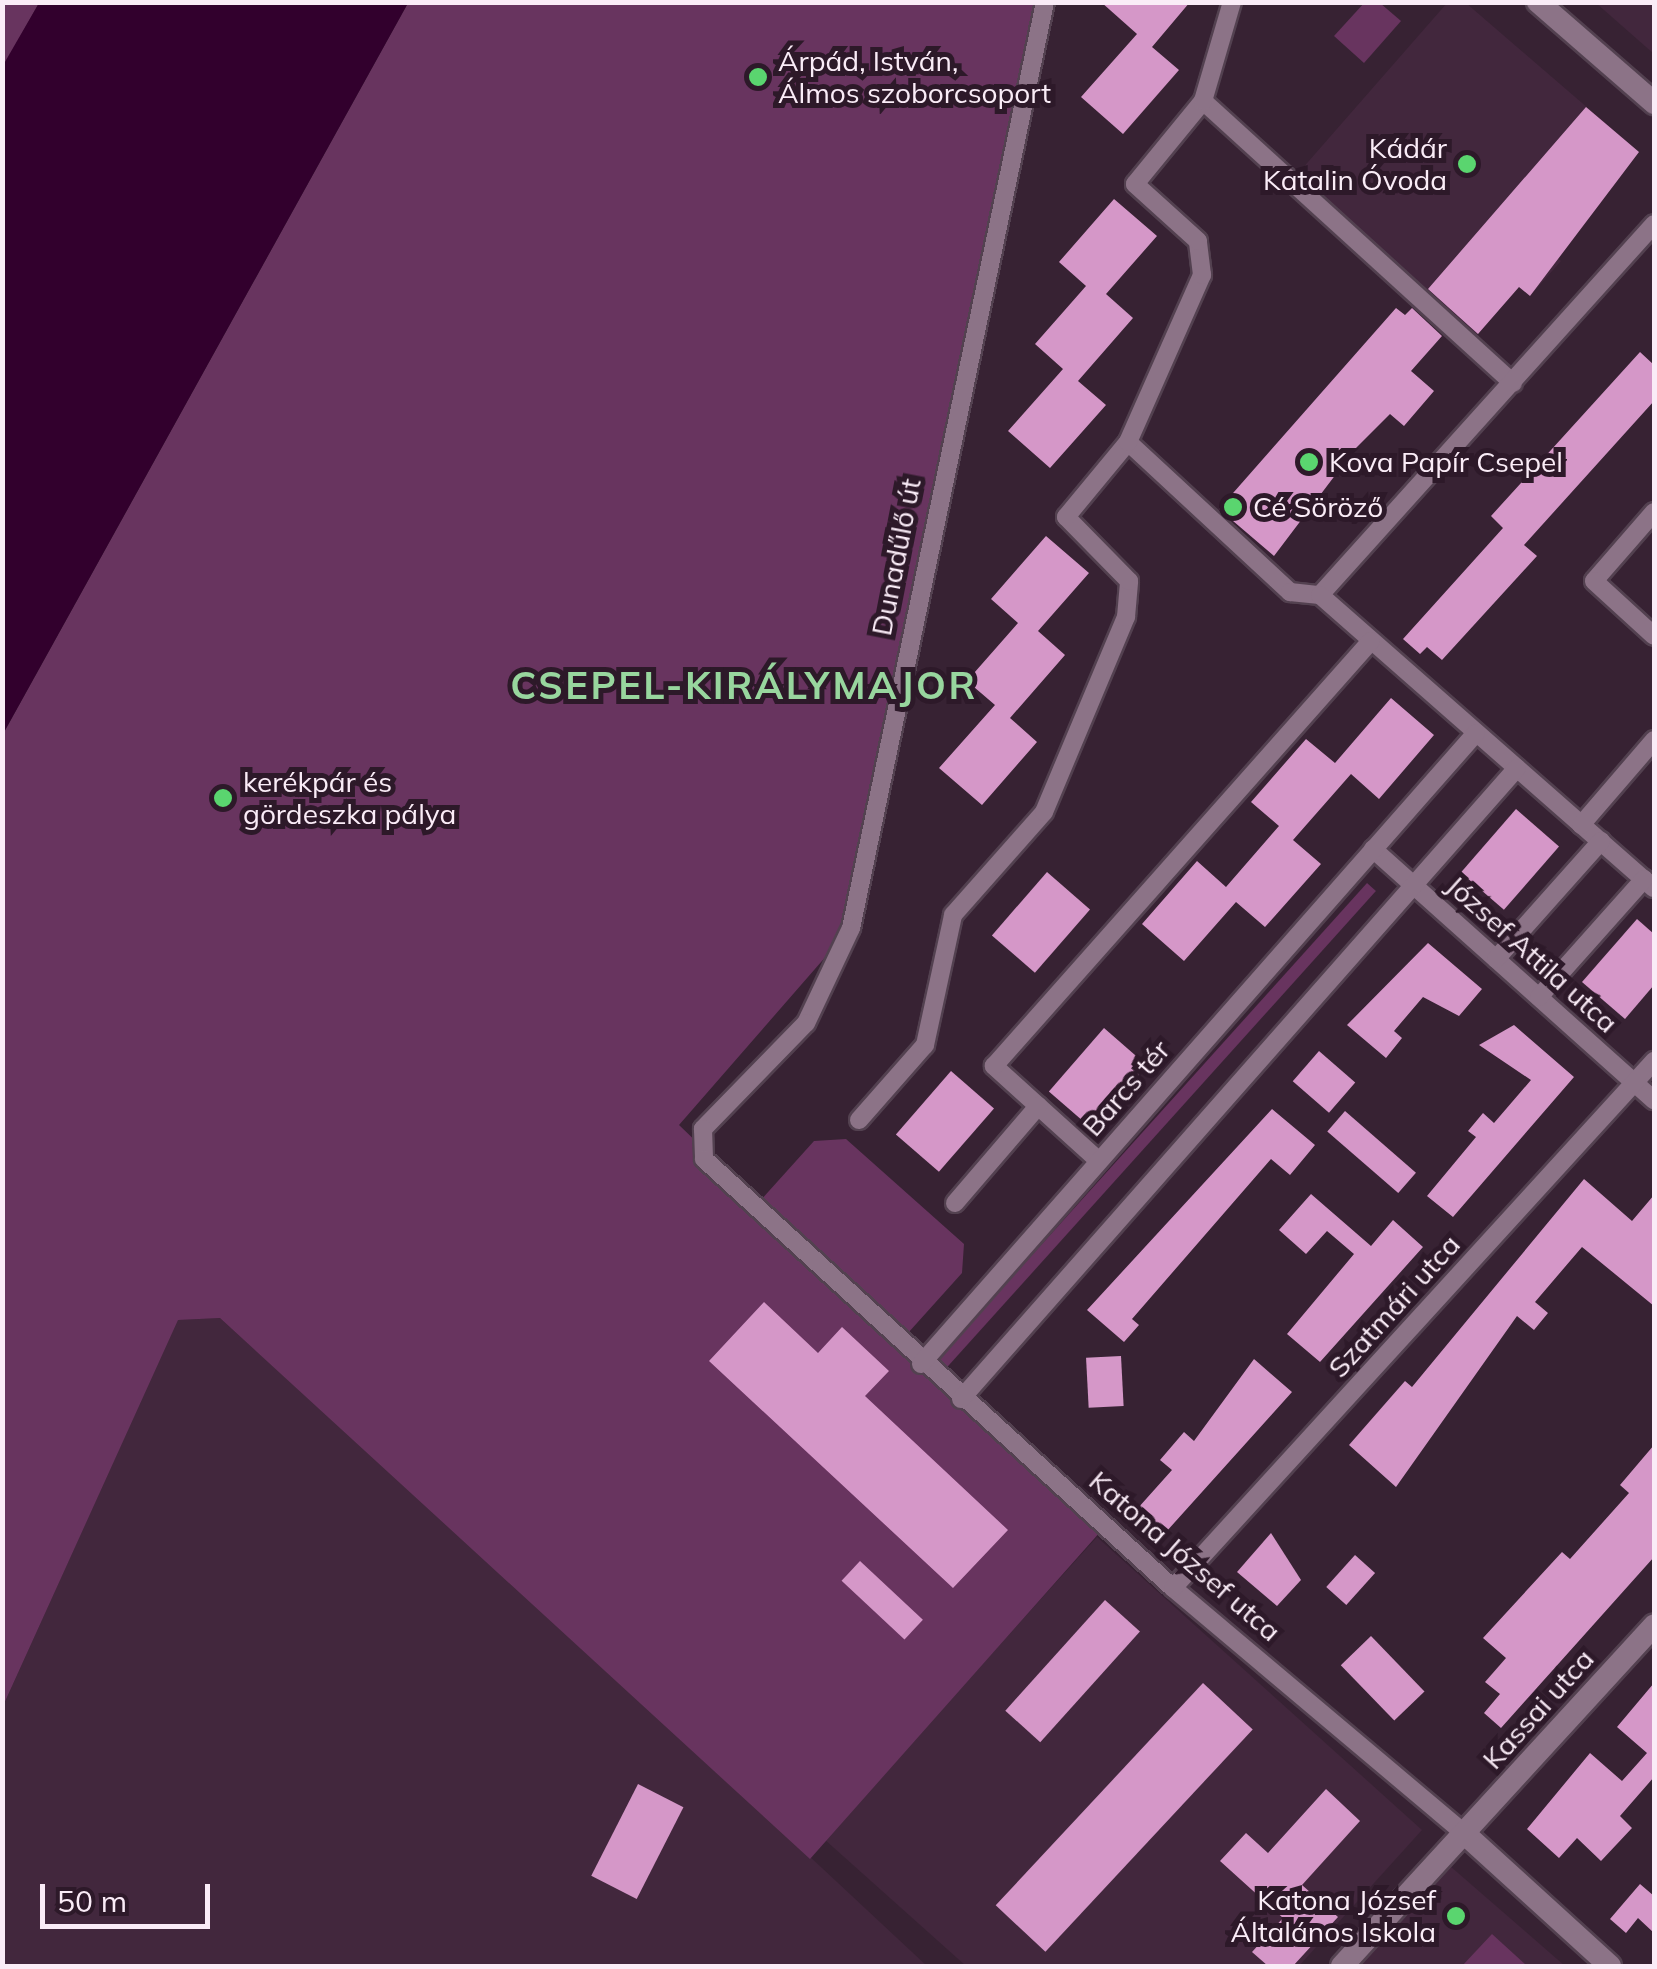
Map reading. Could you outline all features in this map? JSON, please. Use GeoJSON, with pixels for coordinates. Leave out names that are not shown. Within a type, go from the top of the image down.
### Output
{"type":"FeatureCollection","features":[{"type":"Feature","properties":{"kind":"street","name":"Dunadűlő út"},"geometry":{"type":"LineString","coordinates":[[727,1184],[704,1159],[703,1129],[806,1024],[851,928],[1045,2]]}},
{"type":"Feature","properties":{"kind":"street"},"geometry":{"type":"LineString","coordinates":[[859,1120],[925,1044],[953,915],[1044,812],[1126,618],[1129,581],[1066,517],[1128,442],[1202,275],[1198,241],[1135,184],[1204,101],[1232,2]]}},
{"type":"Feature","properties":{"kind":"street"},"geometry":{"type":"LineString","coordinates":[[1538,2],[1654,103]]}},
{"type":"Feature","properties":{"kind":"street"},"geometry":{"type":"LineString","coordinates":[[1204,101],[1513,384]]}},
{"type":"Feature","properties":{"kind":"street"},"geometry":{"type":"LineString","coordinates":[[1320,594],[1654,224]]}},
{"type":"Feature","properties":{"kind":"street"},"geometry":{"type":"LineString","coordinates":[[1128,442],[1290,592],[1320,594],[1650,884],[1539,998]]}},
{"type":"Feature","properties":{"kind":"street"},"geometry":{"type":"LineString","coordinates":[[1654,512],[1594,581],[1654,636]]}},
{"type":"Feature","properties":{"kind":"street"},"geometry":{"type":"LineString","coordinates":[[1099,1161],[994,1066],[1371,641]]}},
{"type":"Feature","properties":{"kind":"street","name":"Barcs tér"},"geometry":{"type":"LineString","coordinates":[[921,1364],[1476,732]]}},
{"type":"Feature","properties":{"kind":"street"},"geometry":{"type":"LineString","coordinates":[[1582,824],[1654,740]]}},
{"type":"Feature","properties":{"kind":"street"},"geometry":{"type":"LineString","coordinates":[[961,1399],[1517,768]]}},
{"type":"Feature","properties":{"kind":"street"},"geometry":{"type":"LineString","coordinates":[[1496,959],[1600,841]]}},
{"type":"Feature","properties":{"kind":"street","name":"József Attila utca"},"geometry":{"type":"LineString","coordinates":[[1373,849],[1654,1100]]}},
{"type":"Feature","properties":{"kind":"street","name":"Szatmári utca"},"geometry":{"type":"LineString","coordinates":[[1173,1588],[1654,1060]]}},
{"type":"Feature","properties":{"kind":"street"},"geometry":{"type":"LineString","coordinates":[[955,1203],[1038,1106]]}},
{"type":"Feature","properties":{"kind":"street","name":"Katona József utca"},"geometry":{"type":"LineString","coordinates":[[727,1184],[921,1364],[1173,1588],[1465,1834],[1610,1966]]}},
{"type":"Feature","properties":{"kind":"street","name":"Kassai utca"},"geometry":{"type":"LineString","coordinates":[[1342,1966],[1654,1625]]}},
{"type":"Feature","properties":{"kind":"shaded area"},"geometry":{"type":"Polygon","coordinates":[[[1365,2],[1380,3],[1401,21],[1364,63],[1334,36],[1365,2]]]}},
{"type":"Feature","properties":{"kind":"shaded area"},"geometry":{"type":"Polygon","coordinates":[[[3,3],[39,3],[3,67],[3,3]]]}},
{"type":"Feature","properties":{"kind":"shaded area"},"geometry":{"type":"Polygon","coordinates":[[[39,3],[408,3],[3,734],[2,67],[39,3]]]}},
{"type":"Feature","properties":{"kind":"shaded area"},"geometry":{"type":"Polygon","coordinates":[[[408,3],[1044,3],[862,915],[679,1125],[759,1202],[814,1141],[846,1139],[964,1244],[962,1273],[908,1333],[772,1213],[1101,1531],[810,1859],[220,1318],[178,1320],[3,1706],[3,734],[408,3]]]}},
{"type":"Feature","properties":{"kind":"shaded area","name":"Kádár Katalin Óvoda"},"geometry":{"type":"Polygon","coordinates":[[[1447,3],[1466,3],[1639,152],[1589,194],[1601,203],[1568,240],[1544,247],[1561,261],[1530,296],[1512,281],[1476,336],[1294,178],[1447,3]]]}},
{"type":"Feature","properties":{"kind":"shaded area"},"geometry":{"type":"Polygon","coordinates":[[[1596,3],[1654,3],[1654,54],[1596,3]]]}},
{"type":"Feature","properties":{"kind":"shaded area"},"geometry":{"type":"Polygon","coordinates":[[[1367,883],[1376,891],[946,1369],[937,1361],[1367,883]]]}},
{"type":"Feature","properties":{"kind":"shaded area"},"geometry":{"type":"Polygon","coordinates":[[[220,1318],[614,1674],[927,1966],[3,1966],[3,1706],[177,1320],[220,1318]]]}},
{"type":"Feature","properties":{"kind":"shaded area"},"geometry":{"type":"Polygon","coordinates":[[[1097,1537],[1422,1830],[1299,1966],[966,1966],[824,1839],[1097,1537]]]}},
{"type":"Feature","properties":{"kind":"shaded area","name":"Katona József Általános Iskola"},"geometry":{"type":"Polygon","coordinates":[[[1450,1866],[1565,1966],[1360,1966],[1450,1866]]]}},
{"type":"Feature","properties":{"kind":"shaded area"},"geometry":{"type":"Polygon","coordinates":[[[1492,1934],[1527,1966],[1462,1966],[1492,1934]]]}},
{"type":"Feature","properties":{"kind":"building"},"geometry":{"type":"Polygon","coordinates":[[[1101,2],[1190,2],[1152,47],[1179,70],[1123,134],[1081,97],[1137,34],[1101,2]]]}},
{"type":"Feature","properties":{"kind":"building"},"geometry":{"type":"Polygon","coordinates":[[[1586,107],[1639,152],[1530,296],[1519,287],[1478,334],[1428,289],[1586,107]]]}},
{"type":"Feature","properties":{"kind":"building"},"geometry":{"type":"Polygon","coordinates":[[[1114,199],[1157,236],[1106,294],[1133,318],[1078,381],[1106,405],[1050,468],[1008,431],[1063,369],[1035,344],[1086,286],[1059,262],[1114,199]]]}},
{"type":"Feature","properties":{"kind":"building"},"geometry":{"type":"Polygon","coordinates":[[[1396,308],[1405,315],[1412,308],[1442,336],[1411,371],[1434,391],[1404,426],[1390,414],[1355,449],[1274,556],[1219,509],[1396,308]]]}},
{"type":"Feature","properties":{"kind":"building"},"geometry":{"type":"Polygon","coordinates":[[[1640,352],[1654,365],[1654,401],[1524,545],[1537,556],[1442,660],[1427,647],[1420,654],[1403,639],[1503,528],[1491,516],[1640,352]]]}},
{"type":"Feature","properties":{"kind":"building"},"geometry":{"type":"Polygon","coordinates":[[[1046,536],[1089,573],[1038,631],[1065,655],[1010,718],[1037,742],[982,805],[939,768],[995,705],[967,681],[1018,623],[991,599],[1046,536]]]}},
{"type":"Feature","properties":{"kind":"building"},"geometry":{"type":"Polygon","coordinates":[[[1391,698],[1434,735],[1379,799],[1351,774],[1293,840],[1321,864],[1265,927],[1236,902],[1184,961],[1142,924],[1197,861],[1226,887],[1279,826],[1251,802],[1306,739],[1335,763],[1391,698]]]}},
{"type":"Feature","properties":{"kind":"building"},"geometry":{"type":"Polygon","coordinates":[[[1516,809],[1559,846],[1504,910],[1461,872],[1516,809]]]}},
{"type":"Feature","properties":{"kind":"building"},"geometry":{"type":"Polygon","coordinates":[[[1047,872],[1090,909],[1035,973],[992,935],[1047,872]]]}},
{"type":"Feature","properties":{"kind":"building"},"geometry":{"type":"Polygon","coordinates":[[[1637,919],[1654,934],[1654,985],[1625,1019],[1582,982],[1637,919]]]}},
{"type":"Feature","properties":{"kind":"building"},"geometry":{"type":"Polygon","coordinates":[[[1428,943],[1482,989],[1459,1016],[1423,997],[1394,1031],[1402,1038],[1386,1058],[1347,1025],[1428,943]]]}},
{"type":"Feature","properties":{"kind":"building"},"geometry":{"type":"Polygon","coordinates":[[[1514,1025],[1574,1077],[1453,1217],[1427,1196],[1476,1137],[1468,1131],[1483,1113],[1494,1123],[1531,1080],[1479,1045],[1514,1025]]]}},
{"type":"Feature","properties":{"kind":"building"},"geometry":{"type":"Polygon","coordinates":[[[1104,1028],[1147,1065],[1092,1129],[1049,1091],[1104,1028]]]}},
{"type":"Feature","properties":{"kind":"building"},"geometry":{"type":"Polygon","coordinates":[[[1319,1051],[1355,1082],[1329,1113],[1293,1081],[1319,1051]]]}},
{"type":"Feature","properties":{"kind":"building"},"geometry":{"type":"Polygon","coordinates":[[[951,1071],[994,1108],[939,1172],[896,1134],[951,1071]]]}},
{"type":"Feature","properties":{"kind":"building"},"geometry":{"type":"Polygon","coordinates":[[[1272,1109],[1315,1145],[1290,1175],[1271,1159],[1132,1319],[1139,1325],[1124,1342],[1087,1310],[1272,1109]]]}},
{"type":"Feature","properties":{"kind":"building"},"geometry":{"type":"Polygon","coordinates":[[[1345,1111],[1416,1173],[1398,1193],[1327,1131],[1345,1111]]]}},
{"type":"Feature","properties":{"kind":"building"},"geometry":{"type":"Polygon","coordinates":[[[1584,1179],[1632,1221],[1654,1195],[1654,1306],[1582,1247],[1535,1302],[1548,1313],[1534,1330],[1517,1316],[1396,1487],[1349,1445],[1405,1381],[1412,1387],[1584,1179]]]}},
{"type":"Feature","properties":{"kind":"building"},"geometry":{"type":"Polygon","coordinates":[[[1311,1194],[1371,1246],[1393,1220],[1423,1247],[1320,1362],[1287,1334],[1354,1254],[1327,1231],[1306,1254],[1279,1230],[1311,1194]]]}},
{"type":"Feature","properties":{"kind":"building"},"geometry":{"type":"Polygon","coordinates":[[[764,1302],[818,1353],[842,1327],[889,1371],[865,1396],[1008,1530],[953,1588],[709,1361],[764,1302]]]}},
{"type":"Feature","properties":{"kind":"building"},"geometry":{"type":"Polygon","coordinates":[[[1121,1356],[1124,1406],[1089,1408],[1086,1358],[1121,1356]]]}},
{"type":"Feature","properties":{"kind":"building"},"geometry":{"type":"Polygon","coordinates":[[[1254,1359],[1292,1392],[1166,1532],[1138,1508],[1172,1470],[1160,1460],[1184,1432],[1194,1441],[1254,1359]]]}},
{"type":"Feature","properties":{"kind":"building"},"geometry":{"type":"Polygon","coordinates":[[[1654,1445],[1654,1557],[1501,1728],[1484,1713],[1500,1694],[1485,1682],[1506,1658],[1483,1638],[1562,1552],[1570,1559],[1629,1493],[1620,1485],[1654,1445]]]}},
{"type":"Feature","properties":{"kind":"building"},"geometry":{"type":"Polygon","coordinates":[[[1271,1533],[1301,1580],[1277,1606],[1237,1572],[1271,1533]]]}},
{"type":"Feature","properties":{"kind":"building"},"geometry":{"type":"Polygon","coordinates":[[[1355,1555],[1375,1573],[1346,1605],[1326,1587],[1355,1555]]]}},
{"type":"Feature","properties":{"kind":"building"},"geometry":{"type":"Polygon","coordinates":[[[860,1561],[923,1620],[904,1639],[842,1581],[860,1561]]]}},
{"type":"Feature","properties":{"kind":"building"},"geometry":{"type":"Polygon","coordinates":[[[1105,1600],[1140,1631],[1040,1742],[1005,1711],[1105,1600]]]}},
{"type":"Feature","properties":{"kind":"building"},"geometry":{"type":"Polygon","coordinates":[[[1371,1636],[1424,1691],[1394,1721],[1341,1665],[1371,1636]]]}},
{"type":"Feature","properties":{"kind":"building"},"geometry":{"type":"Polygon","coordinates":[[[1203,1683],[1253,1729],[1045,1952],[996,1905],[1203,1683]]]}},
{"type":"Feature","properties":{"kind":"building"},"geometry":{"type":"Polygon","coordinates":[[[1654,1683],[1654,1777],[1620,1816],[1632,1828],[1601,1861],[1577,1838],[1559,1858],[1527,1829],[1590,1753],[1622,1781],[1647,1753],[1617,1727],[1654,1683]]]}},
{"type":"Feature","properties":{"kind":"building"},"geometry":{"type":"Polygon","coordinates":[[[638,1784],[683,1807],[637,1899],[591,1876],[638,1784]]]}},
{"type":"Feature","properties":{"kind":"building"},"geometry":{"type":"Polygon","coordinates":[[[1326,1789],[1360,1821],[1302,1885],[1338,1917],[1293,1966],[1268,1966],[1252,1952],[1283,1918],[1220,1861],[1246,1833],[1268,1853],[1326,1789]]]}},
{"type":"Feature","properties":{"kind":"building"},"geometry":{"type":"Polygon","coordinates":[[[1640,1884],[1654,1896],[1654,1933],[1638,1918],[1626,1933],[1610,1919],[1640,1884]]]}},
{"type":"Feature","properties":{"kind":"place","name":"Árpád, István, Álmos szoborcsoport"},"geometry":{"type":"Point","coordinates":[758,77]}},
{"type":"Feature","properties":{"kind":"place","name":"Kádár Katalin Óvoda"},"geometry":{"type":"Point","coordinates":[1467,164]}},
{"type":"Feature","properties":{"kind":"place","name":"Kova Papír Csepel"},"geometry":{"type":"Point","coordinates":[1309,462]}},
{"type":"Feature","properties":{"kind":"place","name":"Cé Söröző"},"geometry":{"type":"Point","coordinates":[1233,507]}},
{"type":"Feature","properties":{"kind":"place","name":"kerékpár és gördeszka pálya"},"geometry":{"type":"Point","coordinates":[223,798]}},
{"type":"Feature","properties":{"kind":"place","name":"Katona József Általános Iskola"},"geometry":{"type":"Point","coordinates":[1456,1916]}},
{"type":"Feature","properties":{"kind":"district","name":"CSEPEL-KIRÁLYMAJOR"},"geometry":{"type":"Point","coordinates":[744,686]}}]}
